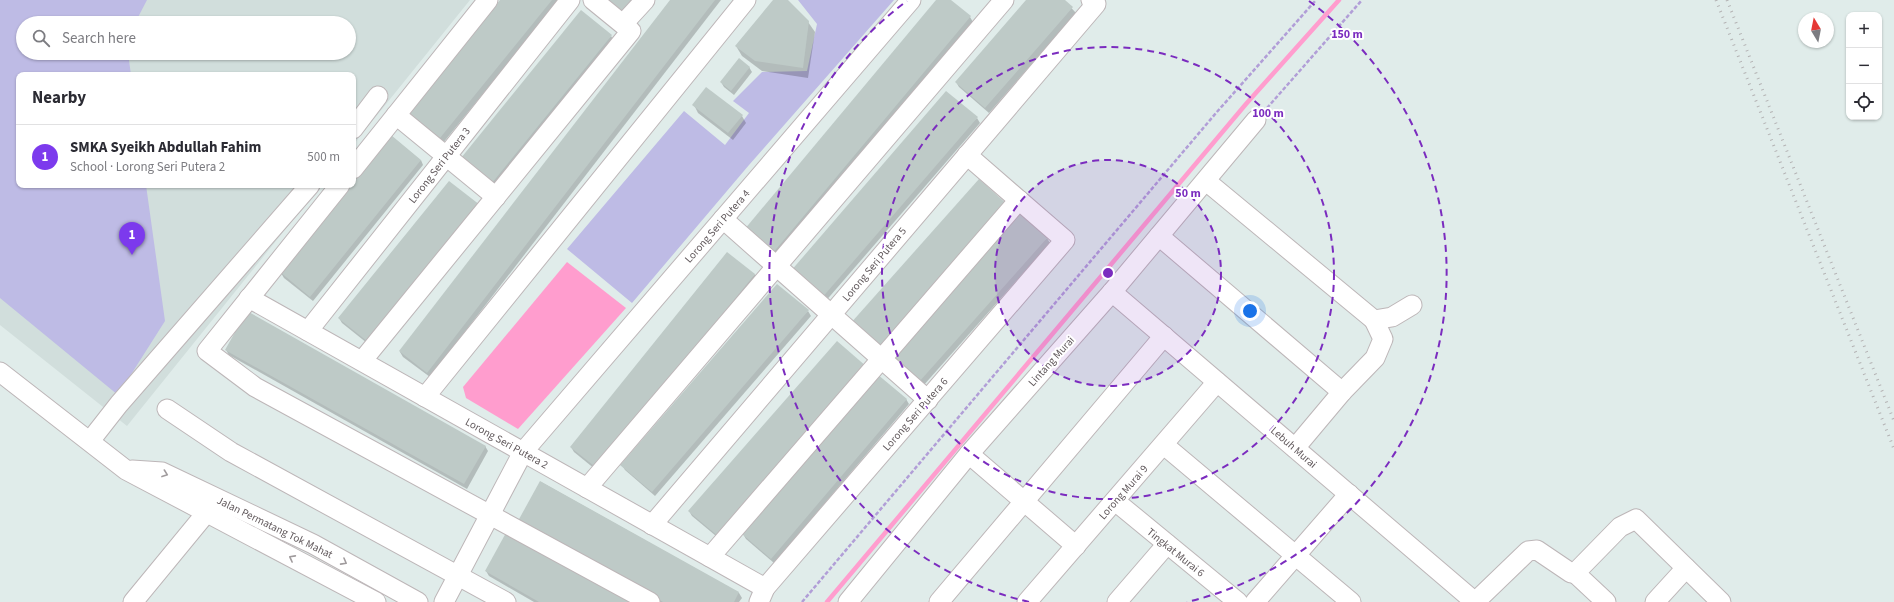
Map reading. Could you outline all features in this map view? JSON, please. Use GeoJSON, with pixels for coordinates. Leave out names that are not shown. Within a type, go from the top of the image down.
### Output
{"type":"FeatureCollection","features":[{"type":"Feature","properties":{"kind":"street"},"geometry":{"type":"LineString","coordinates":[[356,165],[488,0]]}},
{"type":"Feature","properties":{"kind":"street","name":"Lorong Seri Putera 3"},"geometry":{"type":"LineString","coordinates":[[308,331],[570,0]]}},
{"type":"Feature","properties":{"kind":"street"},"geometry":{"type":"LineString","coordinates":[[362,362],[631,31],[593,0]]}},
{"type":"Feature","properties":{"kind":"street"},"geometry":{"type":"LineString","coordinates":[[623,24],[645,0]]}},
{"type":"Feature","properties":{"kind":"street"},"geometry":{"type":"LineString","coordinates":[[425,397],[746,0]]}},
{"type":"Feature","properties":{"kind":"street","name":"Lorong Seri Putera 4"},"geometry":{"type":"LineString","coordinates":[[444,602],[523,452],[911,0]]}},
{"type":"Feature","properties":{"kind":"street"},"geometry":{"type":"LineString","coordinates":[[587,488],[775,266],[1004,0]]}},
{"type":"Feature","properties":{"kind":"street","name":"Lorong Seri Putera 5"},"geometry":{"type":"LineString","coordinates":[[652,525],[967,155],[1093,2]]}},
{"type":"Feature","properties":{"kind":"street"},"geometry":{"type":"LineString","coordinates":[[356,125],[378,96]]}},
{"type":"Feature","properties":{"kind":"street"},"geometry":{"type":"LineString","coordinates":[[396,115],[496,197]]}},
{"type":"Feature","properties":{"kind":"street","name":"Lintang Murai"},"geometry":{"type":"LineString","coordinates":[[848,602],[969,454],[1112,292],[1256,120]]}},
{"type":"Feature","properties":{"kind":"street"},"geometry":{"type":"LineString","coordinates":[[710,557],[1019,200],[967,155]]}},
{"type":"Feature","properties":{"kind":"street"},"geometry":{"type":"LineString","coordinates":[[1206,181],[1374,320],[1383,339],[1375,358],[1342,392],[1295,448]]}},
{"type":"Feature","properties":{"kind":"street"},"geometry":{"type":"LineString","coordinates":[[90,441],[120,404],[307,188]]}},
{"type":"Feature","properties":{"kind":"street"},"geometry":{"type":"LineString","coordinates":[[338,188],[207,351],[255,386],[650,602]]}},
{"type":"Feature","properties":{"kind":"street","name":"Lorong Seri Putera 6"},"geometry":{"type":"LineString","coordinates":[[762,595],[1065,240],[1019,200]]}},
{"type":"Feature","properties":{"kind":"street"},"geometry":{"type":"LineString","coordinates":[[722,219],[928,400]]}},
{"type":"Feature","properties":{"kind":"street"},"geometry":{"type":"LineString","coordinates":[[1160,236],[1342,392]]}},
{"type":"Feature","properties":{"kind":"street","name":"Lebuh Murai"},"geometry":{"type":"LineString","coordinates":[[1112,292],[1475,602]]}},
{"type":"Feature","properties":{"kind":"street","name":"Lorong Seri Putera 2"},"geometry":{"type":"LineString","coordinates":[[249,298],[710,557],[762,595]]}},
{"type":"Feature","properties":{"kind":"street"},"geometry":{"type":"LineString","coordinates":[[1374,320],[1392,317],[1412,305]]}},
{"type":"Feature","properties":{"kind":"street"},"geometry":{"type":"LineString","coordinates":[[939,602],[1164,336]]}},
{"type":"Feature","properties":{"kind":"street","name":"Jalan Permatang Tok Mahat"},"geometry":{"type":"LineString","coordinates":[[0,372],[126,470],[376,602]]}},
{"type":"Feature","properties":{"kind":"street","name":"Lorong Murai 9"},"geometry":{"type":"LineString","coordinates":[[1027,602],[1217,382]]}},
{"type":"Feature","properties":{"kind":"street"},"geometry":{"type":"LineString","coordinates":[[167,409],[231,452],[506,602]]}},
{"type":"Feature","properties":{"kind":"street"},"geometry":{"type":"LineString","coordinates":[[1164,445],[1351,602]]}},
{"type":"Feature","properties":{"kind":"street"},"geometry":{"type":"LineString","coordinates":[[969,454],[1076,546]]}},
{"type":"Feature","properties":{"kind":"street","name":"Jalan Permatang Tok Mahat"},"geometry":{"type":"LineString","coordinates":[[126,470],[162,472],[313,544],[418,602]]}},
{"type":"Feature","properties":{"kind":"street"},"geometry":{"type":"LineString","coordinates":[[1255,602],[1349,494]]}},
{"type":"Feature","properties":{"kind":"street","name":"Tingkat Murai 6"},"geometry":{"type":"LineString","coordinates":[[1115,501],[1238,602]]}},
{"type":"Feature","properties":{"kind":"street"},"geometry":{"type":"LineString","coordinates":[[133,602],[207,512]]}},
{"type":"Feature","properties":{"kind":"street"},"geometry":{"type":"LineString","coordinates":[[1575,573],[1620,527],[1636,519],[1721,602]]}},
{"type":"Feature","properties":{"kind":"street"},"geometry":{"type":"LineString","coordinates":[[1121,601],[1167,544]]}},
{"type":"Feature","properties":{"kind":"street"},"geometry":{"type":"LineString","coordinates":[[1475,602],[1528,551],[1537,550],[1571,573],[1575,573],[1606,602]]}},
{"type":"Feature","properties":{"kind":"street"},"geometry":{"type":"LineString","coordinates":[[1655,602],[1686,568]]}},
{"type":"Feature","properties":{"kind":"path"},"geometry":{"type":"LineString","coordinates":[[802,602],[1216,113],[1316,0]]}},
{"type":"Feature","properties":{"kind":"path"},"geometry":{"type":"LineString","coordinates":[[1256,120],[1362,0]]}},
{"type":"Feature","properties":{"kind":"shaded area"},"geometry":{"type":"Polygon","coordinates":[[[0,0],[470,0],[356,141],[356,72],[16,72],[16,188],[319,188],[127,426],[0,325],[0,0]]]}},
{"type":"Feature","properties":{"kind":"shaded area"},"geometry":{"type":"Polygon","coordinates":[[[0,0],[147,0],[139,16],[16,16],[16,60],[129,60],[131,72],[16,72],[16,188],[146,188],[165,321],[118,395],[0,298],[0,0]]]}},
{"type":"Feature","properties":{"kind":"shaded area"},"geometry":{"type":"Polygon","coordinates":[[[798,0],[894,0],[749,165],[632,303],[567,249],[684,111],[725,145],[749,113],[733,101],[762,72],[807,71],[817,24],[798,0]]]}},
{"type":"Feature","properties":{"kind":"shaded area"},"geometry":{"type":"Polygon","coordinates":[[[567,262],[626,308],[518,429],[466,398],[463,387],[567,262]]]}},
{"type":"Feature","properties":{"kind":"building"},"geometry":{"type":"Polygon","coordinates":[[[500,0],[552,0],[440,138],[409,113],[500,0]]]}},
{"type":"Feature","properties":{"kind":"building"},"geometry":{"type":"Polygon","coordinates":[[[609,0],[631,0],[622,11],[609,0]]]}},
{"type":"Feature","properties":{"kind":"building"},"geometry":{"type":"Polygon","coordinates":[[[670,0],[715,0],[427,373],[399,351],[670,0]]]}},
{"type":"Feature","properties":{"kind":"building"},"geometry":{"type":"Polygon","coordinates":[[[773,0],[788,0],[809,21],[803,68],[755,61],[735,46],[773,0]]]}},
{"type":"Feature","properties":{"kind":"building"},"geometry":{"type":"Polygon","coordinates":[[[936,0],[951,0],[971,16],[772,254],[744,230],[936,0]]]}},
{"type":"Feature","properties":{"kind":"building"},"geometry":{"type":"Polygon","coordinates":[[[1026,0],[1065,0],[1073,7],[985,108],[955,82],[1026,0]]]}},
{"type":"Feature","properties":{"kind":"building"},"geometry":{"type":"Polygon","coordinates":[[[581,10],[612,35],[492,183],[461,158],[581,10]]]}},
{"type":"Feature","properties":{"kind":"building"},"geometry":{"type":"Polygon","coordinates":[[[739,58],[750,67],[731,91],[720,82],[739,58]]]}},
{"type":"Feature","properties":{"kind":"building"},"geometry":{"type":"Polygon","coordinates":[[[706,87],[743,115],[728,133],[692,105],[706,87]]]}},
{"type":"Feature","properties":{"kind":"building"},"geometry":{"type":"Polygon","coordinates":[[[946,91],[978,117],[821,299],[790,272],[946,91]]]}},
{"type":"Feature","properties":{"kind":"building"},"geometry":{"type":"Polygon","coordinates":[[[391,135],[421,160],[310,297],[280,272],[349,188],[356,188],[356,178],[391,135]]]}},
{"type":"Feature","properties":{"kind":"building"},"geometry":{"type":"Polygon","coordinates":[[[979,179],[1009,206],[881,351],[850,324],[979,179]]]}},
{"type":"Feature","properties":{"kind":"building"},"geometry":{"type":"Polygon","coordinates":[[[449,181],[480,205],[368,342],[338,318],[449,181]]]}},
{"type":"Feature","properties":{"kind":"building"},"geometry":{"type":"Polygon","coordinates":[[[1018,210],[1048,237],[919,382],[889,355],[1018,210]]]}},
{"type":"Feature","properties":{"kind":"building"},"geometry":{"type":"Polygon","coordinates":[[[727,252],[755,274],[598,469],[570,447],[727,252]]]}},
{"type":"Feature","properties":{"kind":"building"},"geometry":{"type":"Polygon","coordinates":[[[777,284],[809,310],[652,492],[620,465],[777,284]]]}},
{"type":"Feature","properties":{"kind":"building"},"geometry":{"type":"Polygon","coordinates":[[[247,311],[486,446],[464,484],[225,350],[247,311]]]}},
{"type":"Feature","properties":{"kind":"building"},"geometry":{"type":"Polygon","coordinates":[[[837,341],[867,367],[719,537],[688,511],[837,341]]]}},
{"type":"Feature","properties":{"kind":"building"},"geometry":{"type":"Polygon","coordinates":[[[877,374],[907,399],[771,559],[742,534],[877,374]]]}},
{"type":"Feature","properties":{"kind":"building"},"geometry":{"type":"Polygon","coordinates":[[[540,481],[739,592],[734,602],[663,602],[518,521],[540,481]]]}},
{"type":"Feature","properties":{"kind":"building"},"geometry":{"type":"Polygon","coordinates":[[[507,531],[633,602],[539,602],[485,571],[507,531]]]}},
{"type":"Feature","properties":{"kind":"waterway"},"geometry":{"type":"LineString","coordinates":[[827,602],[1246,104],[1339,0]]}},
{"type":"Feature","properties":{"kind":"railway"},"geometry":{"type":"LineString","coordinates":[[1716,0],[1894,449]]}},
{"type":"Feature","properties":{"kind":"railway"},"geometry":{"type":"LineString","coordinates":[[1727,0],[1894,421]]}},
{"type":"Feature","properties":{"kind":"place","name":"SMKA Syeikh Abdullah Fahim"},"geometry":{"type":"Point","coordinates":[132,255]}}]}
